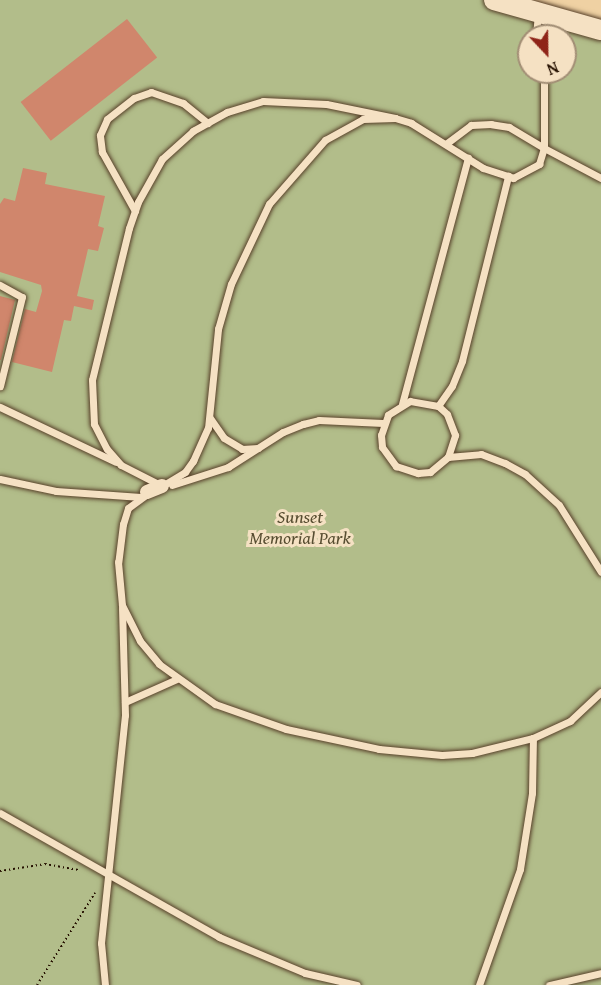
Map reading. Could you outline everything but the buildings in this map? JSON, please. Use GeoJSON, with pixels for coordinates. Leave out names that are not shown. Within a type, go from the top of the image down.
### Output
{"type":"FeatureCollection","features":[{"type":"Feature","properties":{"kind":"main road"},"geometry":{"type":"LineString","coordinates":[[494,0],[601,30]]}},
{"type":"Feature","properties":{"kind":"street"},"geometry":{"type":"LineString","coordinates":[[144,495],[162,486]]}},
{"type":"Feature","properties":{"kind":"lane"},"geometry":{"type":"LineString","coordinates":[[537,24],[538,13]]}},
{"type":"Feature","properties":{"kind":"lane"},"geometry":{"type":"LineString","coordinates":[[121,465],[100,438],[91,404],[99,348],[135,211],[162,159],[178,143],[208,123],[245,105],[279,100],[326,104],[395,118],[468,158],[508,176],[521,176],[539,164],[544,148],[544,84]]}},
{"type":"Feature","properties":{"kind":"lane"},"geometry":{"type":"LineString","coordinates":[[135,211],[102,152],[100,135],[107,119],[134,98],[151,92],[183,103],[208,123]]}},
{"type":"Feature","properties":{"kind":"lane"},"geometry":{"type":"LineString","coordinates":[[0,407],[162,486],[185,472],[194,461],[210,418],[218,329],[231,285],[269,204],[325,140],[363,119],[395,118]]}},
{"type":"Feature","properties":{"kind":"lane"},"geometry":{"type":"LineString","coordinates":[[446,144],[471,125],[491,124],[509,127],[601,178]]}},
{"type":"Feature","properties":{"kind":"lane"},"geometry":{"type":"LineString","coordinates":[[402,404],[420,400],[438,406],[447,414],[455,435],[448,457],[430,472],[406,472],[387,458],[382,447],[383,423],[402,404],[468,158]]}},
{"type":"Feature","properties":{"kind":"lane"},"geometry":{"type":"LineString","coordinates":[[438,406],[452,386],[462,361],[508,176]]}},
{"type":"Feature","properties":{"kind":"lane"},"geometry":{"type":"LineString","coordinates":[[0,285],[22,297],[0,386]]}},
{"type":"Feature","properties":{"kind":"lane"},"geometry":{"type":"LineString","coordinates":[[210,418],[224,438],[242,449],[258,448]]}},
{"type":"Feature","properties":{"kind":"lane"},"geometry":{"type":"LineString","coordinates":[[0,479],[56,491],[144,495],[211,474],[283,432],[319,420],[383,423]]}},
{"type":"Feature","properties":{"kind":"lane"},"geometry":{"type":"LineString","coordinates":[[448,457],[481,454],[525,474],[559,505],[601,572]]}},
{"type":"Feature","properties":{"kind":"lane"},"geometry":{"type":"LineString","coordinates":[[105,985],[101,943],[106,875],[120,774],[125,702],[119,542],[128,508],[144,495]]}},
{"type":"Feature","properties":{"kind":"lane"},"geometry":{"type":"LineString","coordinates":[[122,605],[140,641],[177,680],[239,715],[286,729],[379,749],[442,755],[472,753],[533,738],[570,721],[601,692]]}},
{"type":"Feature","properties":{"kind":"lane"},"geometry":{"type":"LineString","coordinates":[[125,702],[177,680]]}},
{"type":"Feature","properties":{"kind":"lane"},"geometry":{"type":"LineString","coordinates":[[479,985],[520,869],[532,793],[533,738]]}},
{"type":"Feature","properties":{"kind":"lane"},"geometry":{"type":"LineString","coordinates":[[0,813],[219,937],[282,964],[357,985]]}},
{"type":"Feature","properties":{"kind":"lane"},"geometry":{"type":"LineString","coordinates":[[549,985],[601,973]]}},
{"type":"Feature","properties":{"kind":"path"},"geometry":{"type":"LineString","coordinates":[[0,871],[45,864],[106,875],[37,985]]}},
{"type":"Feature","properties":{"kind":"green space","name":"Sunset Memorial Park"},"geometry":{"type":"Polygon","coordinates":[[[0,0],[507,0],[601,27],[601,985],[0,985],[0,0]]]}}]}
